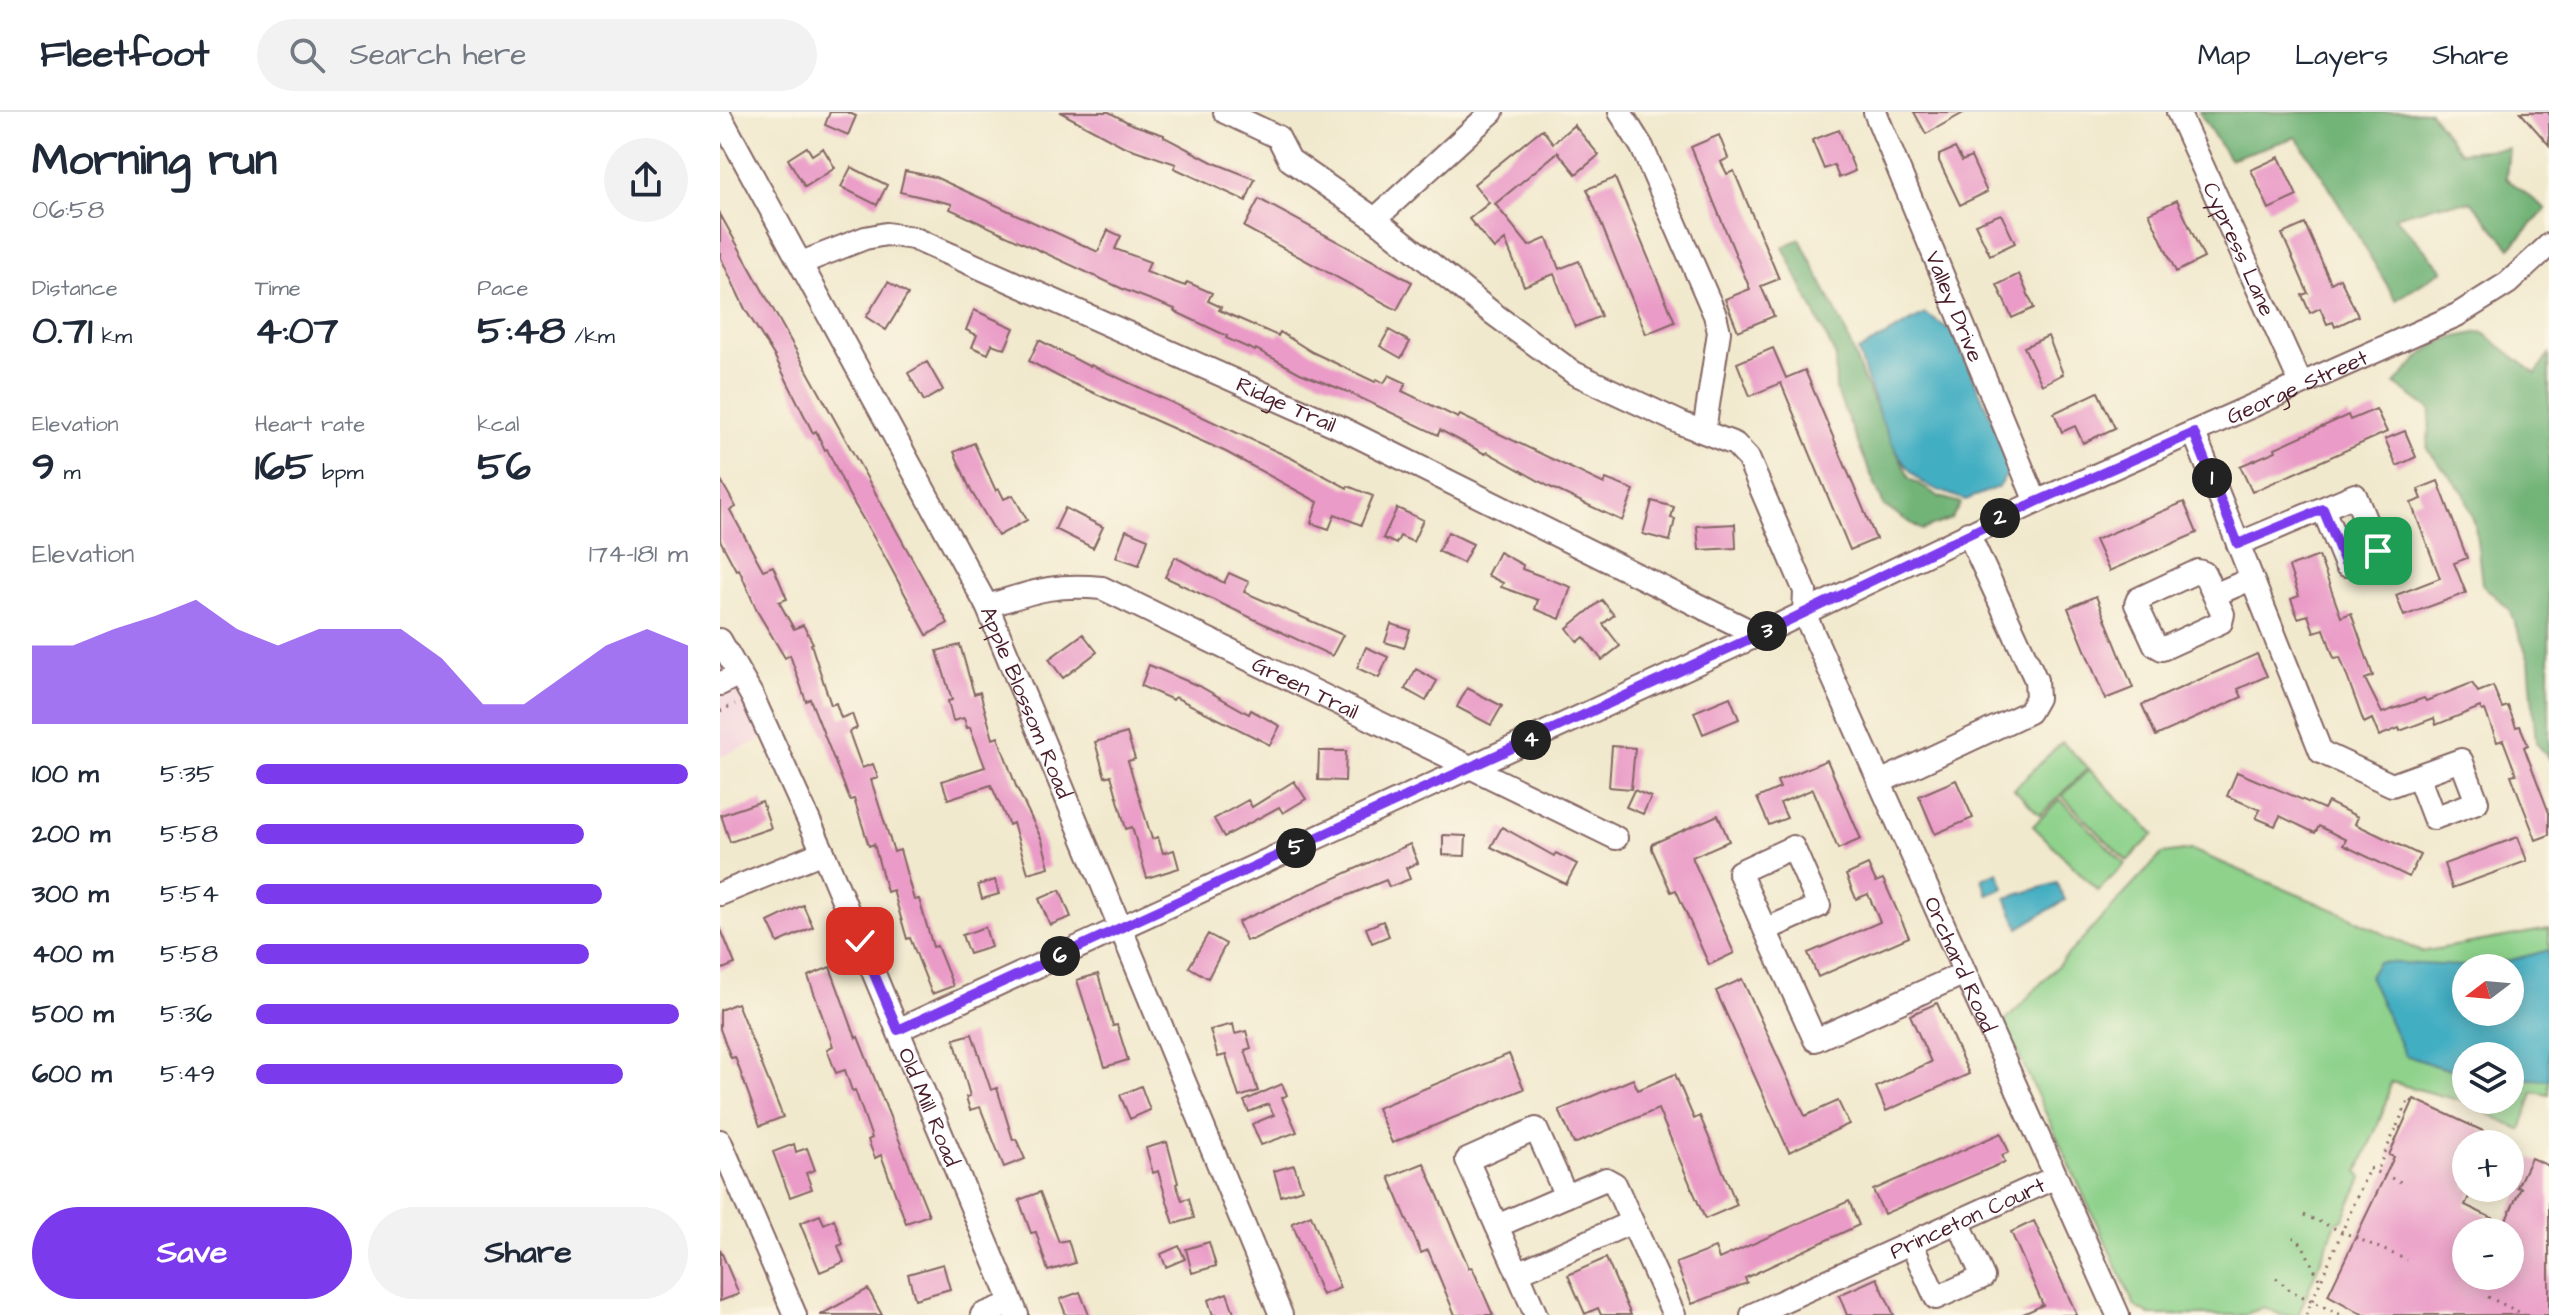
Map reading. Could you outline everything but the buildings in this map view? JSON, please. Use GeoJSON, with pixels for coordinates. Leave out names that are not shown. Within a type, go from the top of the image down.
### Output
{"type":"FeatureCollection","features":[{"type":"Feature","properties":{"kind":"street","name":"Orchard Road"},"geometry":{"type":"LineString","coordinates":[[1225,112],[1278,137],[1290,160],[1375,219],[1574,373],[1683,424],[1735,444],[1748,458],[1805,591],[1804,613],[2118,1315]]}},
{"type":"Feature","properties":{"kind":"street"},"geometry":{"type":"LineString","coordinates":[[1375,219],[1492,112]]}},
{"type":"Feature","properties":{"kind":"street"},"geometry":{"type":"LineString","coordinates":[[1620,112],[1642,147],[1715,315],[1719,332],[1704,431]]}},
{"type":"Feature","properties":{"kind":"street","name":"Valley Drive"},"geometry":{"type":"LineString","coordinates":[[1875,112],[2036,502]]}},
{"type":"Feature","properties":{"kind":"street","name":"Cypress Lane"},"geometry":{"type":"LineString","coordinates":[[2178,112],[2301,384]]}},
{"type":"Feature","properties":{"kind":"street","name":"Apple Blossom Road"},"geometry":{"type":"LineString","coordinates":[[720,116],[987,606],[1281,1315]]}},
{"type":"Feature","properties":{"kind":"street","name":"Ridge Trail"},"geometry":{"type":"LineString","coordinates":[[801,263],[865,238],[886,234],[913,238],[1337,426],[1758,635]]}},
{"type":"Feature","properties":{"kind":"street","name":"George Street"},"geometry":{"type":"LineString","coordinates":[[898,1030],[1758,635],[1968,533],[2457,315],[2485,299],[2526,268],[2549,245]]}},
{"type":"Feature","properties":{"kind":"street"},"geometry":{"type":"LineString","coordinates":[[2194,433],[2321,752],[2392,785],[2418,776]]}},
{"type":"Feature","properties":{"kind":"street"},"geometry":{"type":"LineString","coordinates":[[2238,544],[2323,509]]}},
{"type":"Feature","properties":{"kind":"street"},"geometry":{"type":"LineString","coordinates":[[1880,782],[2029,712],[2037,698],[2036,680],[1968,533]]}},
{"type":"Feature","properties":{"kind":"street"},"geometry":{"type":"LineString","coordinates":[[2214,595],[2251,579]]}},
{"type":"Feature","properties":{"kind":"street","name":"Green Trail"},"geometry":{"type":"LineString","coordinates":[[987,606],[1047,587],[1073,585],[1102,588],[1616,838]]}},
{"type":"Feature","properties":{"kind":"street","name":"Old Mill Road"},"geometry":{"type":"LineString","coordinates":[[720,640],[730,679],[752,696],[823,852],[1015,1309]]}},
{"type":"Feature","properties":{"kind":"street"},"geometry":{"type":"LineString","coordinates":[[720,894],[823,852]]}},
{"type":"Feature","properties":{"kind":"street"},"geometry":{"type":"LineString","coordinates":[[1765,930],[1815,1040],[1965,973]]}},
{"type":"Feature","properties":{"kind":"street"},"geometry":{"type":"LineString","coordinates":[[1536,1315],[1467,1160],[1536,1129],[1566,1196]]}},
{"type":"Feature","properties":{"kind":"street"},"geometry":{"type":"LineString","coordinates":[[720,1141],[795,1315]]}},
{"type":"Feature","properties":{"kind":"street","name":"Princeton Court"},"geometry":{"type":"LineString","coordinates":[[1752,1315],[1792,1307],[1876,1259],[2056,1177]]}},
{"type":"Feature","properties":{"kind":"street"},"geometry":{"type":"LineString","coordinates":[[1497,1226],[1606,1179],[1615,1184],[1674,1315]]}},
{"type":"Feature","properties":{"kind":"street"},"geometry":{"type":"LineString","coordinates":[[1911,1243],[1936,1298],[1983,1277],[1958,1221]]}},
{"type":"Feature","properties":{"kind":"street"},"geometry":{"type":"LineString","coordinates":[[1518,1273],[1632,1222]]}},
{"type":"Feature","properties":{"kind":"street"},"geometry":{"type":"LineString","coordinates":[[982,1315],[1015,1309]]}},
{"type":"Feature","properties":{"kind":"path"},"geometry":{"type":"LineString","coordinates":[[2369,1169],[2379,1166],[2409,1099],[2413,1102]]}},
{"type":"Feature","properties":{"kind":"path"},"geometry":{"type":"LineString","coordinates":[[2369,1169],[2401,1182],[2399,1187]]}},
{"type":"Feature","properties":{"kind":"path"},"geometry":{"type":"LineString","coordinates":[[2306,1315],[2369,1169]]}},
{"type":"Feature","properties":{"kind":"path"},"geometry":{"type":"LineString","coordinates":[[2304,1215],[2407,1260]]}},
{"type":"Feature","properties":{"kind":"path"},"geometry":{"type":"LineString","coordinates":[[2293,1237],[2302,1244],[2320,1281]]}},
{"type":"Feature","properties":{"kind":"path"},"geometry":{"type":"LineString","coordinates":[[2276,1278],[2291,1291],[2341,1315]]}},
{"type":"Feature","properties":{"kind":"path"},"geometry":{"type":"LineString","coordinates":[[2488,1297],[2525,1315]]}},
{"type":"Feature","properties":{"kind":"shaded area"},"geometry":{"type":"Polygon","coordinates":[[[720,640],[770,736],[720,757],[720,640]]]}},
{"type":"Feature","properties":{"kind":"green space"},"geometry":{"type":"Polygon","coordinates":[[[2199,112],[2430,112],[2460,152],[2509,148],[2506,178],[2546,209],[2510,248],[2472,202],[2437,205],[2395,217],[2443,270],[2396,300],[2296,137],[2229,159],[2199,112]]]}},
{"type":"Feature","properties":{"kind":"green space"},"geometry":{"type":"Polygon","coordinates":[[[1800,239],[1844,328],[1865,383],[1909,478],[1940,497],[1961,503],[1951,519],[1922,530],[1884,506],[1836,390],[1835,355],[1783,247],[1800,239]]]}},
{"type":"Feature","properties":{"kind":"green space"},"geometry":{"type":"Polygon","coordinates":[[[2482,332],[2536,374],[2549,354],[2549,759],[2536,742],[2529,660],[2509,609],[2482,584],[2475,525],[2464,493],[2427,449],[2431,410],[2395,384],[2432,347],[2452,338],[2482,332]]]}},
{"type":"Feature","properties":{"kind":"green space"},"geometry":{"type":"Polygon","coordinates":[[[2062,742],[2088,768],[2040,815],[2014,789],[2062,742]]]}},
{"type":"Feature","properties":{"kind":"green space"},"geometry":{"type":"Polygon","coordinates":[[[2089,769],[2154,834],[2127,861],[2062,796],[2089,769]]]}},
{"type":"Feature","properties":{"kind":"green space"},"geometry":{"type":"Polygon","coordinates":[[[2060,799],[2125,864],[2098,891],[2033,826],[2060,799]]]}},
{"type":"Feature","properties":{"kind":"green space"},"geometry":{"type":"Polygon","coordinates":[[[2192,850],[2341,913],[2421,952],[2549,929],[2549,1095],[2533,1092],[2521,1130],[2489,1114],[2524,1114],[2524,1042],[2452,1042],[2452,1098],[2391,1082],[2383,1112],[2358,1172],[2362,1178],[2343,1219],[2336,1223],[2298,1315],[2281,1315],[2264,1307],[2244,1315],[2150,1315],[2135,1306],[2004,1023],[2162,854],[2192,850]]]}},
{"type":"Feature","properties":{"kind":"water"},"geometry":{"type":"Polygon","coordinates":[[[1925,314],[1952,331],[2013,466],[1998,487],[1966,500],[1925,484],[1901,459],[1875,404],[1858,351],[1925,314]]]}},
{"type":"Feature","properties":{"kind":"water"},"geometry":{"type":"Polygon","coordinates":[[[1998,872],[2004,888],[1988,895],[1982,879],[1998,872]]]}},
{"type":"Feature","properties":{"kind":"water"},"geometry":{"type":"Polygon","coordinates":[[[2057,883],[2065,900],[2019,928],[2006,898],[2057,883]]]}},
{"type":"Feature","properties":{"kind":"water"},"geometry":{"type":"Polygon","coordinates":[[[2549,950],[2549,1080],[2524,1079],[2524,1042],[2452,1042],[2452,1069],[2405,1055],[2369,976],[2378,962],[2452,965],[2452,1026],[2524,1026],[2524,957],[2549,950]]]}},
{"type":"Feature","properties":{"kind":"route"},"geometry":{"type":"LineString","coordinates":[[860,941],[898,1030],[1758,635],[2036,502],[2194,433],[2238,544],[2323,509],[2346,565],[2378,551]]}}]}
